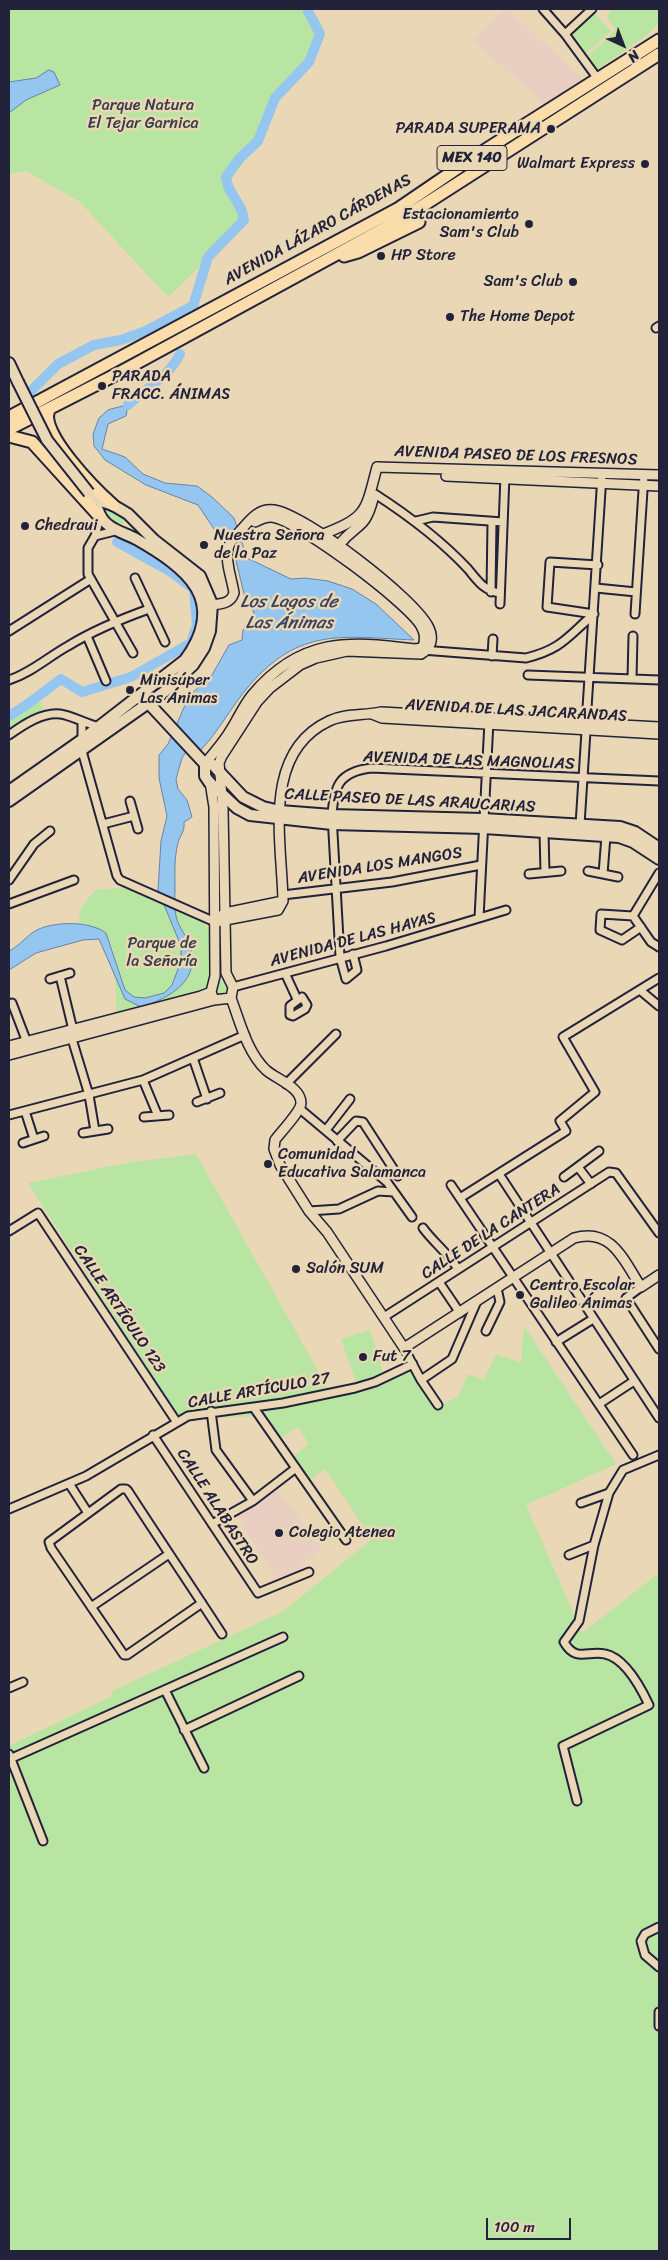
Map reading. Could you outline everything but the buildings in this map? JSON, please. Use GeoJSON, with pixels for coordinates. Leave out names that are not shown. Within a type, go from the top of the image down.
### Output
{"type":"FeatureCollection","features":[{"type":"Feature","properties":{"kind":"highway"},"geometry":{"type":"LineString","coordinates":[[638,52],[659,32]]}},
{"type":"Feature","properties":{"kind":"highway","name":"AVENIDA LÁZARO CÁRDENAS"},"geometry":{"type":"LineString","coordinates":[[9,417],[399,208],[471,159],[659,40]]}},
{"type":"Feature","properties":{"kind":"highway"},"geometry":{"type":"LineString","coordinates":[[436,197],[478,161],[659,45]]}},
{"type":"Feature","properties":{"kind":"highway","name":"AVENIDA LÁZARO CÁRDENAS"},"geometry":{"type":"LineString","coordinates":[[9,429],[49,410],[323,262],[436,197],[659,54]]}},
{"type":"Feature","properties":{"kind":"highway"},"geometry":{"type":"LineString","coordinates":[[323,262],[358,252],[419,222]]}},
{"type":"Feature","properties":{"kind":"highway"},"geometry":{"type":"LineString","coordinates":[[49,410],[46,416],[50,428],[68,455],[113,505]]}},
{"type":"Feature","properties":{"kind":"highway"},"geometry":{"type":"LineString","coordinates":[[9,436],[32,442],[100,517]]}},
{"type":"Feature","properties":{"kind":"highway"},"geometry":{"type":"LineString","coordinates":[[54,466],[68,455]]}},
{"type":"Feature","properties":{"kind":"main road"},"geometry":{"type":"LineString","coordinates":[[9,363],[47,440],[118,529],[125,526],[132,518]]}},
{"type":"Feature","properties":{"kind":"main road"},"geometry":{"type":"LineString","coordinates":[[9,801],[35,780],[82,751],[149,704],[193,665],[204,648],[210,631],[207,604],[200,576],[154,540],[132,518],[113,505],[94,499]]}},
{"type":"Feature","properties":{"kind":"main road"},"geometry":{"type":"LineString","coordinates":[[9,791],[83,739],[186,660],[196,645],[204,618],[207,604],[186,573],[137,540],[115,531],[100,517],[94,499]]}},
{"type":"Feature","properties":{"kind":"main road","name":"CALLE PASEO DE LAS ARAUCARIAS"},"geometry":{"type":"LineString","coordinates":[[141,695],[205,764],[213,765],[243,797],[280,815]]}},
{"type":"Feature","properties":{"kind":"main road"},"geometry":{"type":"LineString","coordinates":[[205,764],[205,776],[209,782]]}},
{"type":"Feature","properties":{"kind":"main road","name":"CALLE PASEO DE LAS ARAUCARIAS"},"geometry":{"type":"LineString","coordinates":[[209,782],[237,808],[250,815],[280,815],[332,820],[580,825],[627,828],[659,848]]}},
{"type":"Feature","properties":{"kind":"main road","name":"CALLE PASEO DE LAS ARAUCARIAS"},"geometry":{"type":"LineString","coordinates":[[483,823],[544,832],[626,839],[659,859]]}},
{"type":"Feature","properties":{"kind":"street"},"geometry":{"type":"LineString","coordinates":[[543,9],[565,34],[598,79]]}},
{"type":"Feature","properties":{"kind":"street"},"geometry":{"type":"LineString","coordinates":[[565,34],[592,9]]}},
{"type":"Feature","properties":{"kind":"street","name":"AVENIDA PASEO DE LOS FRESNOS"},"geometry":{"type":"LineString","coordinates":[[379,470],[602,479],[659,486]]}},
{"type":"Feature","properties":{"kind":"street","name":"AVENIDA PASEO DE LOS FRESNOS"},"geometry":{"type":"LineString","coordinates":[[339,545],[346,536],[365,521],[374,494],[379,470]]}},
{"type":"Feature","properties":{"kind":"street","name":"AVENIDA PASEO DE LOS FRESNOS"},"geometry":{"type":"LineString","coordinates":[[321,535],[360,516],[379,470]]}},
{"type":"Feature","properties":{"kind":"street"},"geometry":{"type":"LineString","coordinates":[[500,604],[505,475]]}},
{"type":"Feature","properties":{"kind":"street"},"geometry":{"type":"LineString","coordinates":[[635,614],[644,475]]}},
{"type":"Feature","properties":{"kind":"street","name":"AVENIDA PASEO DE LOS FRESNOS"},"geometry":{"type":"LineString","coordinates":[[602,479],[659,475]]}},
{"type":"Feature","properties":{"kind":"street"},"geometry":{"type":"LineString","coordinates":[[580,825],[602,479]]}},
{"type":"Feature","properties":{"kind":"street"},"geometry":{"type":"LineString","coordinates":[[374,494],[416,521],[461,561],[484,589],[500,593]]}},
{"type":"Feature","properties":{"kind":"street"},"geometry":{"type":"LineString","coordinates":[[207,604],[228,603],[232,599],[234,593],[227,554],[228,546],[247,520],[263,511],[274,510],[287,515],[339,545],[389,583],[418,611],[430,630],[432,640],[415,655],[347,651],[316,658],[300,664],[270,688],[257,702],[220,760],[220,773],[226,973],[233,987],[231,998],[255,1057],[264,1068],[298,1094],[301,1104],[300,1109],[275,1140],[274,1149],[280,1165],[309,1211],[326,1232],[384,1317],[438,1405]]}},
{"type":"Feature","properties":{"kind":"street"},"geometry":{"type":"LineString","coordinates":[[100,517],[87,555],[91,579],[133,653]]}},
{"type":"Feature","properties":{"kind":"street"},"geometry":{"type":"LineString","coordinates":[[243,528],[264,518],[274,517],[285,521],[334,552],[384,590],[414,616],[424,632],[422,650]]}},
{"type":"Feature","properties":{"kind":"street"},"geometry":{"type":"LineString","coordinates":[[416,521],[433,517],[503,522]]}},
{"type":"Feature","properties":{"kind":"street"},"geometry":{"type":"LineString","coordinates":[[491,592],[492,522]]}},
{"type":"Feature","properties":{"kind":"street"},"geometry":{"type":"LineString","coordinates":[[95,536],[115,531]]}},
{"type":"Feature","properties":{"kind":"street"},"geometry":{"type":"LineString","coordinates":[[594,614],[547,606],[550,562],[598,565]]}},
{"type":"Feature","properties":{"kind":"street"},"geometry":{"type":"LineString","coordinates":[[135,578],[165,642]]}},
{"type":"Feature","properties":{"kind":"street"},"geometry":{"type":"LineString","coordinates":[[9,630],[91,579]]}},
{"type":"Feature","properties":{"kind":"street"},"geometry":{"type":"LineString","coordinates":[[596,588],[636,592]]}},
{"type":"Feature","properties":{"kind":"street"},"geometry":{"type":"LineString","coordinates":[[9,680],[34,669],[56,653],[116,621],[149,609]]}},
{"type":"Feature","properties":{"kind":"street"},"geometry":{"type":"LineString","coordinates":[[205,764],[232,729],[251,696],[281,667],[296,657],[313,650],[347,644],[526,658],[539,655],[564,643],[594,614]]}},
{"type":"Feature","properties":{"kind":"street"},"geometry":{"type":"LineString","coordinates":[[87,636],[106,680]]}},
{"type":"Feature","properties":{"kind":"street"},"geometry":{"type":"LineString","coordinates":[[632,679],[633,636]]}},
{"type":"Feature","properties":{"kind":"street"},"geometry":{"type":"LineString","coordinates":[[492,656],[493,639]]}},
{"type":"Feature","properties":{"kind":"street"},"geometry":{"type":"LineString","coordinates":[[528,675],[659,680]]}},
{"type":"Feature","properties":{"kind":"street"},"geometry":{"type":"LineString","coordinates":[[9,735],[26,724],[48,715],[62,714],[82,723],[98,727]]}},
{"type":"Feature","properties":{"kind":"street","name":"AVENIDA DE LAS JACARANDAS"},"geometry":{"type":"LineString","coordinates":[[283,898],[280,791],[288,763],[303,739],[328,721],[346,715],[372,714],[382,718],[586,727],[659,734]]}},
{"type":"Feature","properties":{"kind":"street"},"geometry":{"type":"LineString","coordinates":[[479,918],[489,722]]}},
{"type":"Feature","properties":{"kind":"street"},"geometry":{"type":"LineString","coordinates":[[82,723],[82,751],[116,876],[120,880],[214,922]]}},
{"type":"Feature","properties":{"kind":"street","name":"AVENIDA DE LAS JACARANDAS"},"geometry":{"type":"LineString","coordinates":[[586,727],[659,727]]}},
{"type":"Feature","properties":{"kind":"street","name":"AVENIDA DE LAS MAGNOLIAS"},"geometry":{"type":"LineString","coordinates":[[353,954],[357,970],[346,979],[340,957],[332,820],[333,796],[337,786],[352,772],[361,769],[659,781]]}},
{"type":"Feature","properties":{"kind":"street"},"geometry":{"type":"LineString","coordinates":[[209,782],[214,807],[215,976],[212,996]]}},
{"type":"Feature","properties":{"kind":"street"},"geometry":{"type":"LineString","coordinates":[[130,801],[138,829]]}},
{"type":"Feature","properties":{"kind":"street"},"geometry":{"type":"LineString","coordinates":[[103,824],[134,816]]}},
{"type":"Feature","properties":{"kind":"street"},"geometry":{"type":"LineString","coordinates":[[9,880],[34,844],[50,831]]}},
{"type":"Feature","properties":{"kind":"street"},"geometry":{"type":"LineString","coordinates":[[544,832],[545,872]]}},
{"type":"Feature","properties":{"kind":"street"},"geometry":{"type":"LineString","coordinates":[[604,874],[606,836]]}},
{"type":"Feature","properties":{"kind":"street","name":"AVENIDA LOS MANGOS"},"geometry":{"type":"LineString","coordinates":[[214,922],[225,917],[278,910],[283,898],[337,888],[392,882],[482,865]]}},
{"type":"Feature","properties":{"kind":"street"},"geometry":{"type":"LineString","coordinates":[[529,874],[561,871]]}},
{"type":"Feature","properties":{"kind":"street"},"geometry":{"type":"LineString","coordinates":[[588,871],[618,877]]}},
{"type":"Feature","properties":{"kind":"street"},"geometry":{"type":"LineString","coordinates":[[633,916],[656,885],[659,873]]}},
{"type":"Feature","properties":{"kind":"street"},"geometry":{"type":"LineString","coordinates":[[9,904],[74,880]]}},
{"type":"Feature","properties":{"kind":"street","name":"AVENIDA DE LAS HAYAS"},"geometry":{"type":"LineString","coordinates":[[233,987],[506,910]]}},
{"type":"Feature","properties":{"kind":"street"},"geometry":{"type":"LineString","coordinates":[[633,916],[601,914],[600,930],[622,940],[641,927]]}},
{"type":"Feature","properties":{"kind":"street"},"geometry":{"type":"LineString","coordinates":[[633,916],[651,942],[658,945]]}},
{"type":"Feature","properties":{"kind":"street"},"geometry":{"type":"LineString","coordinates":[[50,979],[70,973]]}},
{"type":"Feature","properties":{"kind":"street"},"geometry":{"type":"LineString","coordinates":[[285,973],[297,999]]}},
{"type":"Feature","properties":{"kind":"street"},"geometry":{"type":"LineString","coordinates":[[60,976],[74,1030]]}},
{"type":"Feature","properties":{"kind":"street"},"geometry":{"type":"LineString","coordinates":[[460,1198],[566,1131],[560,1121],[595,1092],[563,1037],[641,991],[659,978]]}},
{"type":"Feature","properties":{"kind":"street"},"geometry":{"type":"LineString","coordinates":[[641,991],[659,1006]]}},
{"type":"Feature","properties":{"kind":"street"},"geometry":{"type":"LineString","coordinates":[[9,1046],[72,1039],[92,1029],[201,996],[231,998]]}},
{"type":"Feature","properties":{"kind":"street"},"geometry":{"type":"LineString","coordinates":[[9,1004],[12,1003],[29,1045]]}},
{"type":"Feature","properties":{"kind":"street"},"geometry":{"type":"LineString","coordinates":[[9,1055],[29,1045],[74,1030],[92,1029]]}},
{"type":"Feature","properties":{"kind":"street"},"geometry":{"type":"LineString","coordinates":[[286,1084],[336,1034]]}},
{"type":"Feature","properties":{"kind":"street"},"geometry":{"type":"LineString","coordinates":[[9,1115],[142,1080],[245,1035]]}},
{"type":"Feature","properties":{"kind":"street"},"geometry":{"type":"LineString","coordinates":[[72,1039],[88,1095],[95,1131]]}},
{"type":"Feature","properties":{"kind":"street"},"geometry":{"type":"LineString","coordinates":[[193,1058],[207,1099]]}},
{"type":"Feature","properties":{"kind":"street"},"geometry":{"type":"LineString","coordinates":[[142,1080],[158,1116]]}},
{"type":"Feature","properties":{"kind":"street"},"geometry":{"type":"LineString","coordinates":[[197,1102],[220,1093]]}},
{"type":"Feature","properties":{"kind":"street"},"geometry":{"type":"LineString","coordinates":[[326,1130],[350,1098]]}},
{"type":"Feature","properties":{"kind":"street"},"geometry":{"type":"LineString","coordinates":[[300,1109],[387,1182],[412,1217]]}},
{"type":"Feature","properties":{"kind":"street"},"geometry":{"type":"LineString","coordinates":[[25,1111],[34,1139]]}},
{"type":"Feature","properties":{"kind":"street"},"geometry":{"type":"LineString","coordinates":[[144,1117],[169,1115]]}},
{"type":"Feature","properties":{"kind":"street"},"geometry":{"type":"LineString","coordinates":[[337,1141],[356,1121],[363,1122],[398,1176]]}},
{"type":"Feature","properties":{"kind":"street"},"geometry":{"type":"LineString","coordinates":[[82,1133],[108,1129]]}},
{"type":"Feature","properties":{"kind":"street"},"geometry":{"type":"LineString","coordinates":[[22,1143],[44,1136]]}},
{"type":"Feature","properties":{"kind":"street"},"geometry":{"type":"LineString","coordinates":[[564,1177],[599,1151]]}},
{"type":"Feature","properties":{"kind":"street"},"geometry":{"type":"LineString","coordinates":[[578,1167],[591,1184]]}},
{"type":"Feature","properties":{"kind":"street","name":"CALLE DE LA CANTERA"},"geometry":{"type":"LineString","coordinates":[[384,1317],[612,1172],[616,1173],[659,1233]]}},
{"type":"Feature","properties":{"kind":"street"},"geometry":{"type":"LineString","coordinates":[[499,1174],[549,1253],[659,1418]]}},
{"type":"Feature","properties":{"kind":"street"},"geometry":{"type":"LineString","coordinates":[[451,1185],[633,1455]]}},
{"type":"Feature","properties":{"kind":"street"},"geometry":{"type":"LineString","coordinates":[[309,1211],[339,1209],[378,1191],[394,1192]]}},
{"type":"Feature","properties":{"kind":"street","name":"CALLE ARTÍCULO 123"},"geometry":{"type":"LineString","coordinates":[[9,1231],[38,1213],[176,1421]]}},
{"type":"Feature","properties":{"kind":"street"},"geometry":{"type":"LineString","coordinates":[[424,1228],[430,1238],[449,1255],[458,1269]]}},
{"type":"Feature","properties":{"kind":"street"},"geometry":{"type":"LineString","coordinates":[[404,1348],[574,1238],[586,1235],[596,1236],[614,1246],[641,1287]]}},
{"type":"Feature","properties":{"kind":"street"},"geometry":{"type":"LineString","coordinates":[[659,1275],[626,1298],[659,1349]]}},
{"type":"Feature","properties":{"kind":"street"},"geometry":{"type":"LineString","coordinates":[[439,1282],[460,1312]]}},
{"type":"Feature","properties":{"kind":"street"},"geometry":{"type":"LineString","coordinates":[[486,1331],[500,1302],[496,1288]]}},
{"type":"Feature","properties":{"kind":"street"},"geometry":{"type":"LineString","coordinates":[[421,1380],[452,1359],[478,1301]]}},
{"type":"Feature","properties":{"kind":"street"},"geometry":{"type":"LineString","coordinates":[[556,1342],[593,1319]]}},
{"type":"Feature","properties":{"kind":"street","name":"CALLE ARTÍCULO 27"},"geometry":{"type":"LineString","coordinates":[[9,1509],[72,1484],[176,1421],[188,1416],[211,1411],[254,1408],[356,1388],[376,1382],[413,1364]]}},
{"type":"Feature","properties":{"kind":"street"},"geometry":{"type":"LineString","coordinates":[[600,1404],[634,1381]]}},
{"type":"Feature","properties":{"kind":"street"},"geometry":{"type":"LineString","coordinates":[[254,1408],[346,1540]]}},
{"type":"Feature","properties":{"kind":"street"},"geometry":{"type":"LineString","coordinates":[[211,1411],[216,1450],[253,1501]]}},
{"type":"Feature","properties":{"kind":"street","name":"CALLE ALABASTRO"},"geometry":{"type":"LineString","coordinates":[[154,1435],[258,1593],[309,1572]]}},
{"type":"Feature","properties":{"kind":"street"},"geometry":{"type":"LineString","coordinates":[[577,1801],[563,1746],[649,1705],[638,1683],[613,1658],[606,1654],[574,1653],[568,1649],[564,1642],[579,1621],[594,1545],[609,1493],[618,1475],[636,1464],[659,1454]]}},
{"type":"Feature","properties":{"kind":"street"},"geometry":{"type":"LineString","coordinates":[[212,1524],[253,1501],[296,1468]]}},
{"type":"Feature","properties":{"kind":"street"},"geometry":{"type":"LineString","coordinates":[[72,1484],[90,1512]]}},
{"type":"Feature","properties":{"kind":"street"},"geometry":{"type":"LineString","coordinates":[[202,1604],[124,1655],[49,1545],[50,1541],[121,1489],[126,1489],[222,1634]]}},
{"type":"Feature","properties":{"kind":"street"},"geometry":{"type":"LineString","coordinates":[[581,1503],[609,1493]]}},
{"type":"Feature","properties":{"kind":"street"},"geometry":{"type":"LineString","coordinates":[[569,1555],[594,1545]]}},
{"type":"Feature","properties":{"kind":"street"},"geometry":{"type":"LineString","coordinates":[[92,1607],[169,1554]]}},
{"type":"Feature","properties":{"kind":"street"},"geometry":{"type":"LineString","coordinates":[[43,1841],[10,1756],[283,1637]]}},
{"type":"Feature","properties":{"kind":"street"},"geometry":{"type":"LineString","coordinates":[[184,1730],[299,1676]]}},
{"type":"Feature","properties":{"kind":"street"},"geometry":{"type":"LineString","coordinates":[[9,1688],[23,1682]]}},
{"type":"Feature","properties":{"kind":"street"},"geometry":{"type":"LineString","coordinates":[[164,1690],[204,1768]]}},
{"type":"Feature","properties":{"kind":"street"},"geometry":{"type":"LineString","coordinates":[[659,1926],[645,1934],[641,1941],[645,1955],[659,1967]]}},
{"type":"Feature","properties":{"kind":"street"},"geometry":{"type":"LineString","coordinates":[[659,2012],[659,2026]]}},
{"type":"Feature","properties":{"kind":"shaded area"},"geometry":{"type":"Polygon","coordinates":[[[505,9],[586,82],[546,105],[473,41],[505,9]]]}},
{"type":"Feature","properties":{"kind":"shaded area","name":"Colegio Atenea"},"geometry":{"type":"Polygon","coordinates":[[[279,1490],[321,1549],[304,1562],[298,1571],[277,1579],[237,1517],[279,1490]]]}},
{"type":"Feature","properties":{"kind":"green space","name":"Parque Natura El Tejar Garnica"},"geometry":{"type":"Polygon","coordinates":[[[9,9],[310,9],[322,24],[320,36],[311,57],[272,110],[256,146],[229,183],[237,196],[242,213],[230,237],[168,297],[79,201],[26,171],[9,174],[9,9]]]}},
{"type":"Feature","properties":{"kind":"green space"},"geometry":{"type":"Polygon","coordinates":[[[611,9],[659,9],[659,23],[646,36],[598,69],[585,59],[616,30],[607,18],[611,9]]]}},
{"type":"Feature","properties":{"kind":"green space"},"geometry":{"type":"Polygon","coordinates":[[[593,12],[611,31],[584,55],[568,33],[593,12]]]}},
{"type":"Feature","properties":{"kind":"green space"},"geometry":{"type":"Polygon","coordinates":[[[101,504],[126,514],[127,520],[119,527],[110,521],[101,504]]]}},
{"type":"Feature","properties":{"kind":"green space"},"geometry":{"type":"Polygon","coordinates":[[[39,700],[44,710],[9,730],[9,717],[39,700]]]}},
{"type":"Feature","properties":{"kind":"green space","name":"Parque de la Señoría"},"geometry":{"type":"Polygon","coordinates":[[[128,887],[184,910],[212,932],[211,978],[208,990],[117,1017],[114,954],[108,937],[87,925],[78,924],[81,908],[95,890],[128,887]]]}},
{"type":"Feature","properties":{"kind":"green space"},"geometry":{"type":"Polygon","coordinates":[[[226,980],[230,988],[228,994],[216,996],[216,982],[226,980]]]}},
{"type":"Feature","properties":{"kind":"green space"},"geometry":{"type":"Polygon","coordinates":[[[196,1154],[331,1394],[412,1368],[438,1408],[458,1396],[468,1374],[484,1380],[496,1354],[521,1363],[524,1326],[616,1464],[526,1505],[582,1633],[659,1573],[659,2251],[9,2251],[9,1746],[112,1696],[112,1691],[284,1611],[372,1539],[325,1469],[309,1480],[293,1457],[309,1444],[298,1427],[280,1438],[264,1416],[179,1419],[28,1183],[127,1163],[196,1154]]]}},
{"type":"Feature","properties":{"kind":"green space","name":"Fut 7"},"geometry":{"type":"Polygon","coordinates":[[[370,1330],[384,1375],[357,1385],[341,1339],[370,1330]]]}},
{"type":"Feature","properties":{"kind":"water"},"geometry":{"type":"Polygon","coordinates":[[[49,70],[54,72],[60,85],[26,100],[9,113],[9,82],[36,78],[49,70]]]}},
{"type":"Feature","properties":{"kind":"water","name":"Los Lagos de Las Ánimas"},"geometry":{"type":"Polygon","coordinates":[[[128,405],[126,416],[108,424],[102,449],[125,457],[143,474],[165,483],[197,486],[234,518],[247,558],[291,579],[305,578],[328,581],[352,589],[376,604],[414,640],[344,637],[305,645],[286,654],[267,667],[248,687],[200,751],[192,743],[182,758],[176,779],[178,789],[187,800],[192,817],[184,822],[175,866],[175,913],[189,943],[192,956],[191,967],[188,977],[173,993],[141,1007],[125,999],[99,939],[83,940],[36,953],[9,970],[9,951],[34,932],[53,925],[82,924],[106,933],[125,990],[134,997],[145,998],[164,993],[172,985],[181,961],[181,946],[158,890],[161,841],[167,816],[159,778],[159,755],[168,744],[189,696],[212,675],[229,645],[242,640],[243,630],[255,617],[252,607],[245,598],[233,548],[220,538],[198,505],[146,485],[105,460],[94,446],[93,434],[99,418],[108,410],[128,405]]]}},
{"type":"Feature","properties":{"kind":"waterway"},"geometry":{"type":"LineString","coordinates":[[29,393],[58,364],[94,345],[121,340],[146,331],[193,306],[208,257],[244,220],[241,208],[229,189],[226,177],[239,159],[258,141],[275,98],[309,62],[320,34],[307,9]]}},
{"type":"Feature","properties":{"kind":"waterway"},"geometry":{"type":"LineString","coordinates":[[128,405],[163,376],[175,363],[180,354]]}},
{"type":"Feature","properties":{"kind":"waterway"},"geometry":{"type":"LineString","coordinates":[[9,716],[61,679],[82,692],[131,677],[191,643],[197,625],[194,589],[171,572],[117,542]]}},
{"type":"Feature","properties":{"kind":"place","name":"PARADA SUPERAMA"},"geometry":{"type":"Point","coordinates":[551,129]}},
{"type":"Feature","properties":{"kind":"place","name":"Walmart Express"},"geometry":{"type":"Point","coordinates":[645,164]}},
{"type":"Feature","properties":{"kind":"place","name":"Estacionamiento Sam's Club"},"geometry":{"type":"Point","coordinates":[529,224]}},
{"type":"Feature","properties":{"kind":"place","name":"HP Store"},"geometry":{"type":"Point","coordinates":[381,256]}},
{"type":"Feature","properties":{"kind":"place","name":"Sam's Club"},"geometry":{"type":"Point","coordinates":[573,282]}},
{"type":"Feature","properties":{"kind":"place","name":"The Home Depot"},"geometry":{"type":"Point","coordinates":[450,317]}},
{"type":"Feature","properties":{"kind":"place","name":"PARADA FRACC. ÁNIMAS"},"geometry":{"type":"Point","coordinates":[102,386]}},
{"type":"Feature","properties":{"kind":"place","name":"Chedraui"},"geometry":{"type":"Point","coordinates":[25,526]}},
{"type":"Feature","properties":{"kind":"place","name":"Nuestra Señora de la Paz"},"geometry":{"type":"Point","coordinates":[204,545]}},
{"type":"Feature","properties":{"kind":"place","name":"Minisúper Las Ánimas"},"geometry":{"type":"Point","coordinates":[130,690]}},
{"type":"Feature","properties":{"kind":"place","name":"Comunidad Educativa Salamanca"},"geometry":{"type":"Point","coordinates":[268,1164]}},
{"type":"Feature","properties":{"kind":"place","name":"Salón SUM"},"geometry":{"type":"Point","coordinates":[296,1269]}},
{"type":"Feature","properties":{"kind":"place","name":"Centro Escolar Galileo Ánimas"},"geometry":{"type":"Point","coordinates":[520,1295]}},
{"type":"Feature","properties":{"kind":"place","name":"Fut 7"},"geometry":{"type":"Point","coordinates":[363,1357]}},
{"type":"Feature","properties":{"kind":"place","name":"Colegio Atenea"},"geometry":{"type":"Point","coordinates":[279,1533]}}]}
